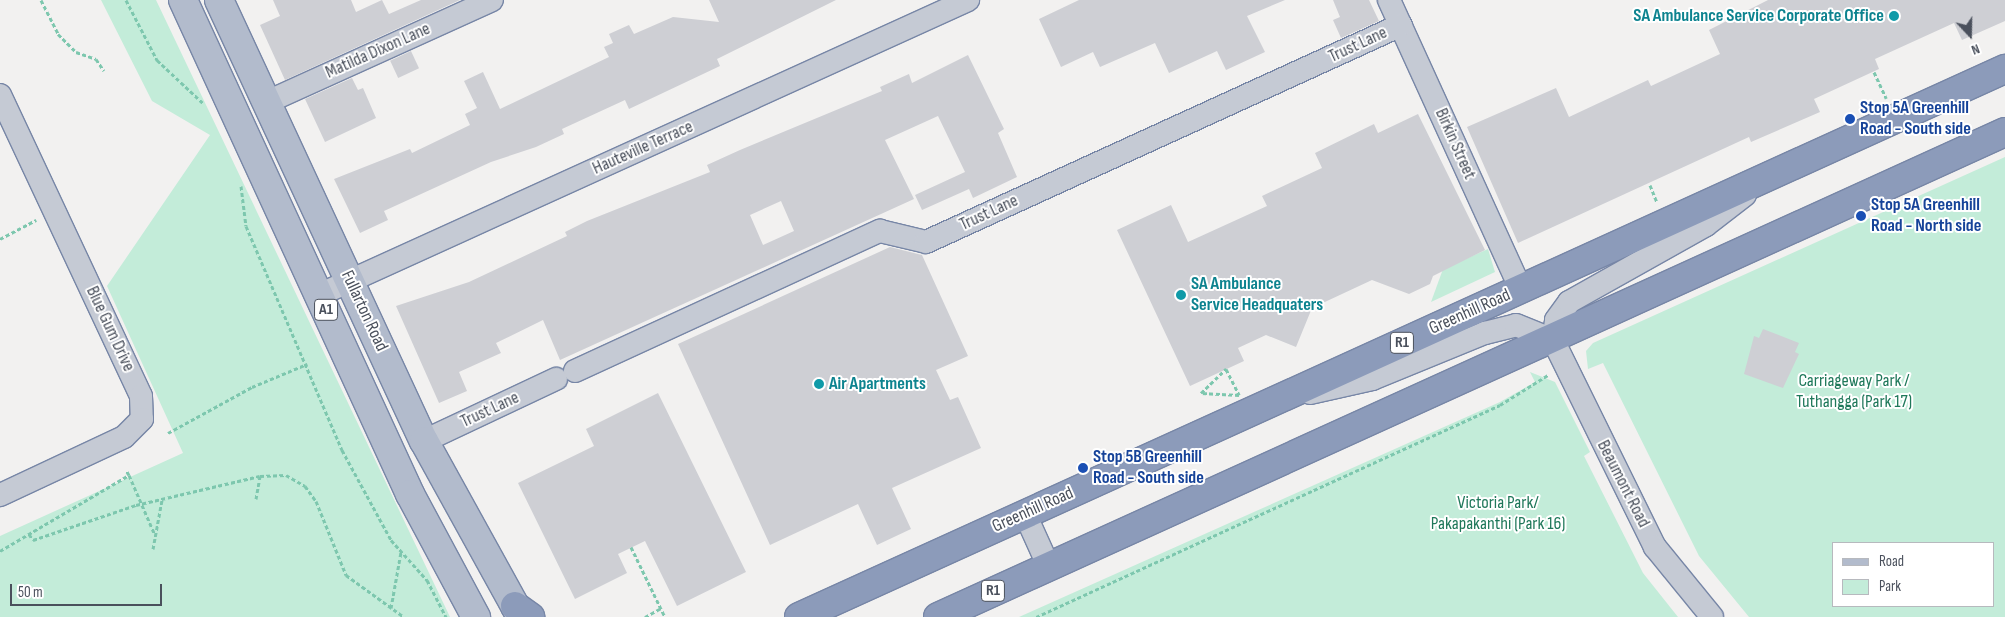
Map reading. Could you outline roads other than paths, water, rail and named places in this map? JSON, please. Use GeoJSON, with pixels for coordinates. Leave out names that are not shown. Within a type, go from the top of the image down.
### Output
{"type":"FeatureCollection","features":[{"type":"Feature","properties":{"kind":"highway","name":"Greenhill Road"},"geometry":{"type":"LineString","coordinates":[[799,617],[2005,69]]}},
{"type":"Feature","properties":{"kind":"highway","name":"R1"},"geometry":{"type":"LineString","coordinates":[[938,617],[1048,565],[1553,340],[2005,132]]}},
{"type":"Feature","properties":{"kind":"main road","name":"Fullarton Road"},"geometry":{"type":"LineString","coordinates":[[183,0],[410,494],[476,617]]}},
{"type":"Feature","properties":{"kind":"main road","name":"Fullarton Road"},"geometry":{"type":"LineString","coordinates":[[219,0],[265,103],[350,280],[424,441],[522,613]]}},
{"type":"Feature","properties":{"kind":"street","name":"Matilda Dixon Lane"},"geometry":{"type":"LineString","coordinates":[[265,103],[492,0]]}},
{"type":"Feature","properties":{"kind":"street","name":"Hauteville Terrace"},"geometry":{"type":"LineString","coordinates":[[318,295],[968,0]]}},
{"type":"Feature","properties":{"kind":"street","name":"Birkin Street"},"geometry":{"type":"LineString","coordinates":[[1389,0],[1520,289]]}},
{"type":"Feature","properties":{"kind":"street","name":"Trust Lane"},"geometry":{"type":"LineString","coordinates":[[424,441],[880,231],[926,242],[1401,25]]}},
{"type":"Feature","properties":{"kind":"street","name":"Blue Gum Drive"},"geometry":{"type":"LineString","coordinates":[[0,95],[141,396],[142,419],[124,437],[0,495]]}},
{"type":"Feature","properties":{"kind":"street"},"geometry":{"type":"LineString","coordinates":[[1275,400],[1372,379],[1485,333],[1516,325],[1553,340],[1556,320],[1569,302],[1706,225],[1771,175]]}},
{"type":"Feature","properties":{"kind":"street","name":"Beaumont Road"},"geometry":{"type":"LineString","coordinates":[[1553,340],[1564,366],[1655,547],[1712,617]]}},
{"type":"Feature","properties":{"kind":"street"},"geometry":{"type":"LineString","coordinates":[[1025,514],[1048,565]]}},
{"type":"Feature","properties":{"kind":"place","name":"SA Ambulance Service Corporate Office"},"geometry":{"type":"Point","coordinates":[1894,16]}},
{"type":"Feature","properties":{"kind":"place","name":"Stop 5A Greenhill Road - South side"},"geometry":{"type":"Point","coordinates":[1850,119]}},
{"type":"Feature","properties":{"kind":"place","name":"Stop 5A Greenhill Road - North side"},"geometry":{"type":"Point","coordinates":[1861,216]}},
{"type":"Feature","properties":{"kind":"place","name":"SA Ambulance Service Headquaters"},"geometry":{"type":"Point","coordinates":[1181,295]}},
{"type":"Feature","properties":{"kind":"place","name":"Air Apartments"},"geometry":{"type":"Point","coordinates":[819,384]}},
{"type":"Feature","properties":{"kind":"place","name":"Stop 5B Greenhill Road - South side"},"geometry":{"type":"Point","coordinates":[1083,468]}},
{"type":"Feature","properties":{"kind":"park label","name":"Carriageway Park / Tuthangga (Park 17)"},"geometry":{"type":"Point","coordinates":[1854,392]}},
{"type":"Feature","properties":{"kind":"park label","name":"Victoria Park/ Pakapakanthi (Park 16)"},"geometry":{"type":"Point","coordinates":[1498,514]}}]}
